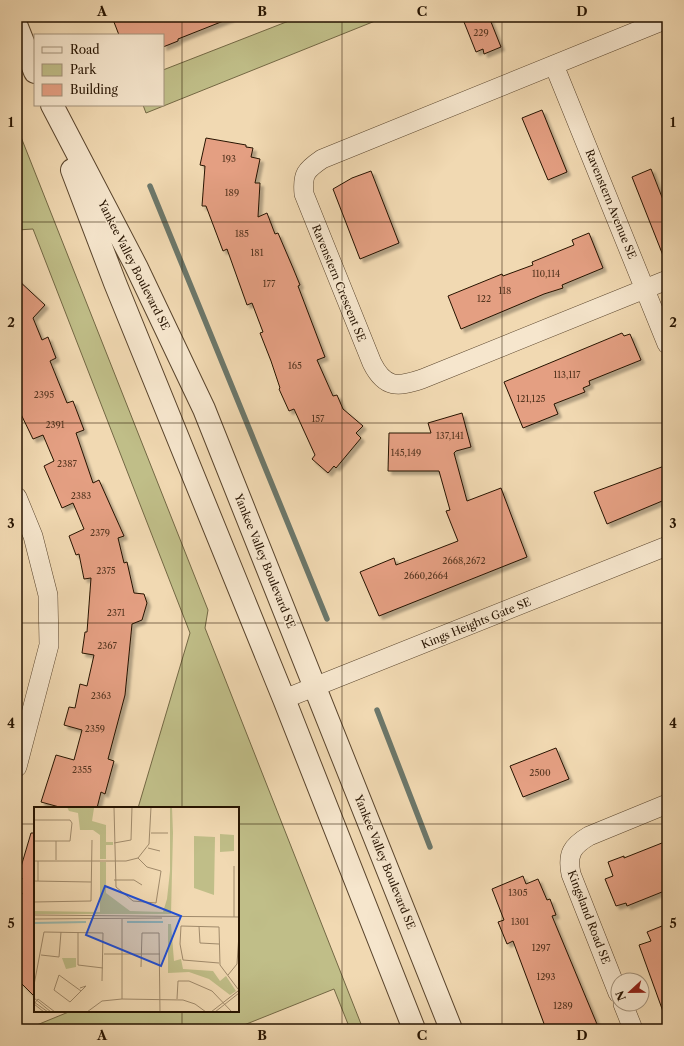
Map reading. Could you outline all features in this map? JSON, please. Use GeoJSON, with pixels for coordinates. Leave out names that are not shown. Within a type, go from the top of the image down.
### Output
{"type":"FeatureCollection","features":[{"type":"Feature","properties":{"kind":"street","name":"Ravenstern Crescent SE"},"geometry":{"type":"LineString","coordinates":[[667,19],[322,159],[308,168],[303,180],[304,194],[372,363],[378,376],[390,384],[405,385],[667,280]]}},
{"type":"Feature","properties":{"kind":"street"},"geometry":{"type":"LineString","coordinates":[[17,27],[34,70]]}},
{"type":"Feature","properties":{"kind":"street","name":"Ravenstern Avenue SE"},"geometry":{"type":"LineString","coordinates":[[554,65],[667,344]]}},
{"type":"Feature","properties":{"kind":"street","name":"Yankee Valley Boulevard SE"},"geometry":{"type":"LineString","coordinates":[[48,106],[115,283],[284,699],[414,1029]]}},
{"type":"Feature","properties":{"kind":"street","name":"Yankee Valley Boulevard SE"},"geometry":{"type":"LineString","coordinates":[[53,106],[136,266],[204,409],[451,1029]]}},
{"type":"Feature","properties":{"kind":"street"},"geometry":{"type":"LineString","coordinates":[[17,498],[33,536],[48,595],[49,645],[17,767]]}},
{"type":"Feature","properties":{"kind":"street","name":"Kings Heights Gate SE"},"geometry":{"type":"LineString","coordinates":[[284,699],[667,546]]}},
{"type":"Feature","properties":{"kind":"street","name":"Kingsland Road SE"},"geometry":{"type":"LineString","coordinates":[[610,972],[571,874],[569,863],[571,851],[577,843],[589,836],[667,804]]}},
{"type":"Feature","properties":{"kind":"street"},"geometry":{"type":"LineString","coordinates":[[626,1012],[632,1029]]}},
{"type":"Feature","properties":{"kind":"green space"},"geometry":{"type":"Polygon","coordinates":[[[299,17],[385,17],[164,106],[164,70],[299,17]]]}},
{"type":"Feature","properties":{"kind":"green space"},"geometry":{"type":"Polygon","coordinates":[[[143,106],[163,106],[146,113],[143,106]]]}},
{"type":"Feature","properties":{"kind":"green space"},"geometry":{"type":"Polygon","coordinates":[[[17,132],[19,132],[208,610],[205,628],[363,1029],[350,1029],[334,989],[234,1029],[27,1029],[69,1012],[239,1012],[239,807],[138,807],[190,633],[33,229],[17,230],[17,132]]]}},
{"type":"Feature","properties":{"kind":"building"},"geometry":{"type":"Polygon","coordinates":[[[112,17],[231,18],[178,39],[178,41],[164,47],[164,34],[119,34],[112,17]]]}},
{"type":"Feature","properties":{"kind":"building"},"geometry":{"type":"Polygon","coordinates":[[[462,17],[489,17],[501,47],[484,54],[483,49],[476,52],[462,17]]]}},
{"type":"Feature","properties":{"kind":"building"},"geometry":{"type":"Polygon","coordinates":[[[542,110],[567,172],[548,180],[522,118],[542,110]]]}},
{"type":"Feature","properties":{"kind":"building"},"geometry":{"type":"Polygon","coordinates":[[[206,138],[246,145],[246,147],[253,148],[251,157],[260,159],[255,183],[260,183],[258,217],[267,213],[275,234],[278,233],[293,268],[300,285],[298,286],[325,357],[317,360],[333,396],[337,395],[343,409],[363,426],[356,433],[361,438],[336,468],[334,466],[328,473],[312,459],[315,455],[294,409],[289,411],[279,389],[280,388],[271,361],[260,333],[263,332],[252,303],[247,305],[227,249],[223,251],[206,206],[202,206],[205,166],[200,165],[206,138]]]}},
{"type":"Feature","properties":{"kind":"building"},"geometry":{"type":"Polygon","coordinates":[[[651,169],[667,210],[666,263],[632,177],[651,169]]]}},
{"type":"Feature","properties":{"kind":"building"},"geometry":{"type":"Polygon","coordinates":[[[371,171],[399,243],[360,259],[333,189],[352,178],[371,171]]]}},
{"type":"Feature","properties":{"kind":"building"},"geometry":{"type":"Polygon","coordinates":[[[589,233],[603,268],[562,285],[563,288],[544,294],[461,329],[448,296],[502,274],[503,276],[533,265],[532,262],[574,245],[572,240],[589,233]]]}},
{"type":"Feature","properties":{"kind":"building"},"geometry":{"type":"Polygon","coordinates":[[[17,279],[45,305],[33,318],[42,340],[48,337],[56,358],[50,361],[67,403],[73,401],[84,430],[76,433],[93,483],[99,480],[124,536],[118,538],[124,563],[127,562],[134,593],[144,594],[147,603],[142,620],[132,624],[125,695],[108,759],[114,761],[105,794],[101,792],[97,807],[59,807],[41,802],[56,755],[74,760],[82,730],[64,725],[69,707],[75,708],[80,684],[87,686],[94,655],[82,653],[85,632],[87,632],[91,578],[84,579],[79,554],[76,555],[69,536],[84,529],[73,503],[62,508],[44,466],[54,461],[43,435],[33,439],[17,406],[17,279]]]}},
{"type":"Feature","properties":{"kind":"building"},"geometry":{"type":"Polygon","coordinates":[[[622,333],[624,336],[630,334],[641,360],[589,381],[590,385],[583,388],[585,392],[554,404],[558,414],[523,428],[504,382],[622,333]]]}},
{"type":"Feature","properties":{"kind":"building"},"geometry":{"type":"Polygon","coordinates":[[[462,413],[471,447],[456,451],[454,453],[467,501],[501,488],[527,557],[379,616],[360,572],[394,558],[396,565],[458,541],[446,511],[450,510],[439,471],[388,471],[389,433],[431,433],[428,423],[462,413]]]}},
{"type":"Feature","properties":{"kind":"building"},"geometry":{"type":"Polygon","coordinates":[[[667,465],[667,499],[607,524],[594,492],[667,465]]]}},
{"type":"Feature","properties":{"kind":"building"},"geometry":{"type":"Polygon","coordinates":[[[556,748],[569,779],[523,797],[510,766],[556,748]]]}},
{"type":"Feature","properties":{"kind":"building"},"geometry":{"type":"Polygon","coordinates":[[[31,833],[34,833],[34,996],[17,979],[17,910],[22,893],[18,892],[22,878],[18,877],[31,833]]]}},
{"type":"Feature","properties":{"kind":"building"},"geometry":{"type":"Polygon","coordinates":[[[667,841],[667,890],[627,906],[626,903],[616,906],[605,879],[613,876],[608,862],[624,856],[624,858],[667,841]]]}},
{"type":"Feature","properties":{"kind":"building"},"geometry":{"type":"Polygon","coordinates":[[[523,876],[526,884],[538,879],[547,900],[550,899],[556,915],[552,916],[599,1029],[546,1029],[513,941],[507,944],[498,922],[504,920],[492,889],[523,876]]]}},
{"type":"Feature","properties":{"kind":"building"},"geometry":{"type":"Polygon","coordinates":[[[667,924],[667,1017],[665,1017],[639,945],[651,941],[647,932],[667,924]]]}},
{"type":"Feature","properties":{"kind":"waterway"},"geometry":{"type":"LineString","coordinates":[[150,186],[327,619]]}},
{"type":"Feature","properties":{"kind":"waterway"},"geometry":{"type":"LineString","coordinates":[[377,710],[430,847]]}}]}
